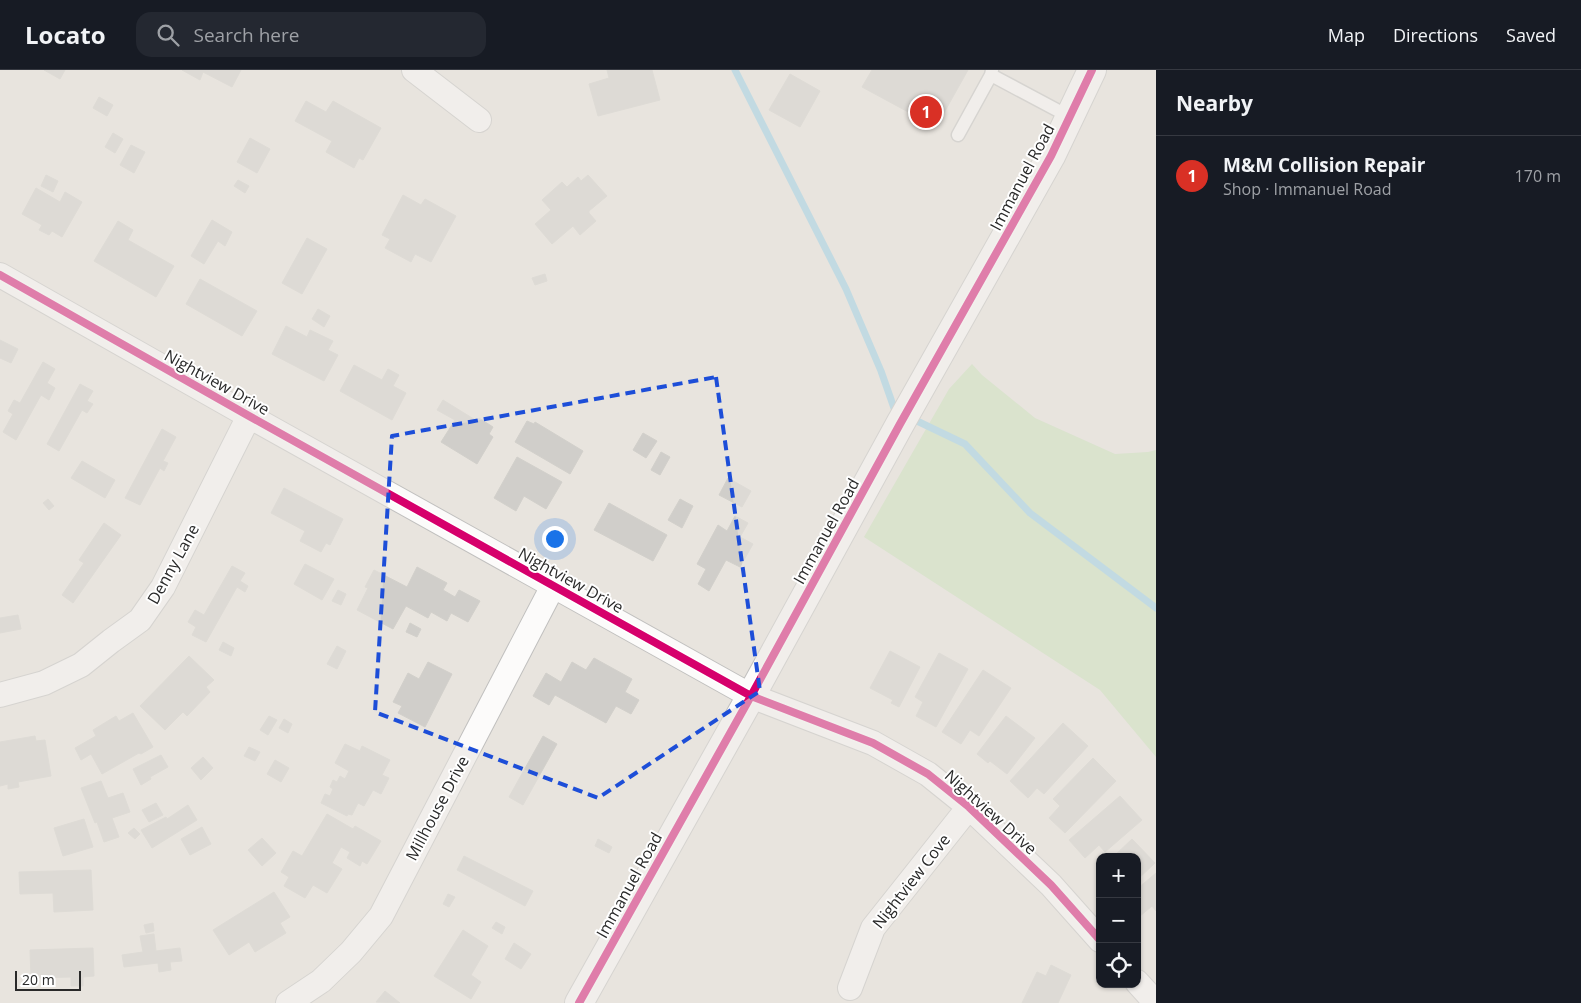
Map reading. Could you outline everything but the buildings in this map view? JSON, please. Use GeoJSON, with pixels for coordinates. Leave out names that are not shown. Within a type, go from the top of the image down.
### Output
{"type":"FeatureCollection","features":[{"type":"Feature","properties":{"kind":"street"},"geometry":{"type":"LineString","coordinates":[[414,70],[479,120]]}},
{"type":"Feature","properties":{"kind":"street","name":"Immanuel Road"},"geometry":{"type":"LineString","coordinates":[[578,1003],[752,696],[900,424],[1051,156],[1092,70]]}},
{"type":"Feature","properties":{"kind":"street","name":"Nightview Drive"},"geometry":{"type":"LineString","coordinates":[[0,275],[752,696],[872,743],[928,774],[969,807],[1051,885],[1096,936]]}},
{"type":"Feature","properties":{"kind":"street","name":"Denny Lane"},"geometry":{"type":"LineString","coordinates":[[0,695],[44,683],[81,665],[140,620],[163,587],[249,416]]}},
{"type":"Feature","properties":{"kind":"street","name":"Millhouse Drive"},"geometry":{"type":"LineString","coordinates":[[288,1003],[321,981],[351,952],[381,916],[553,586]]}},
{"type":"Feature","properties":{"kind":"street","name":"Nightview Cove"},"geometry":{"type":"LineString","coordinates":[[850,988],[872,928],[969,807]]}},
{"type":"Feature","properties":{"kind":"street"},"geometry":{"type":"LineString","coordinates":[[1141,986],[1156,1003]]}},
{"type":"Feature","properties":{"kind":"lane"},"geometry":{"type":"LineString","coordinates":[[958,135],[991,73],[1070,117]]}},
{"type":"Feature","properties":{"kind":"highlighted area"},"geometry":{"type":"Polygon","coordinates":[[[716,377],[760,691],[598,798],[375,712],[392,436],[716,377]]]}},
{"type":"Feature","properties":{"kind":"green space"},"geometry":{"type":"Polygon","coordinates":[[[972,364],[982,375],[1035,418],[1115,454],[1156,450],[1156,757],[1100,690],[864,537],[949,389],[972,364]]]}},
{"type":"Feature","properties":{"kind":"waterway"},"geometry":{"type":"LineString","coordinates":[[735,70],[846,289],[881,371],[894,408]]}},
{"type":"Feature","properties":{"kind":"waterway"},"geometry":{"type":"LineString","coordinates":[[917,421],[965,444],[1030,513],[1156,608]]}},
{"type":"Feature","properties":{"kind":"cycle path"},"geometry":{"type":"LineString","coordinates":[[579,1003],[1051,156],[1092,70]]}},
{"type":"Feature","properties":{"kind":"cycle path"},"geometry":{"type":"LineString","coordinates":[[0,275],[751,696],[873,743],[928,774],[969,807],[1051,885],[1096,936]]}},
{"type":"Feature","properties":{"kind":"place","name":"M&M Collision Repair"},"geometry":{"type":"Point","coordinates":[926,112]}}]}
